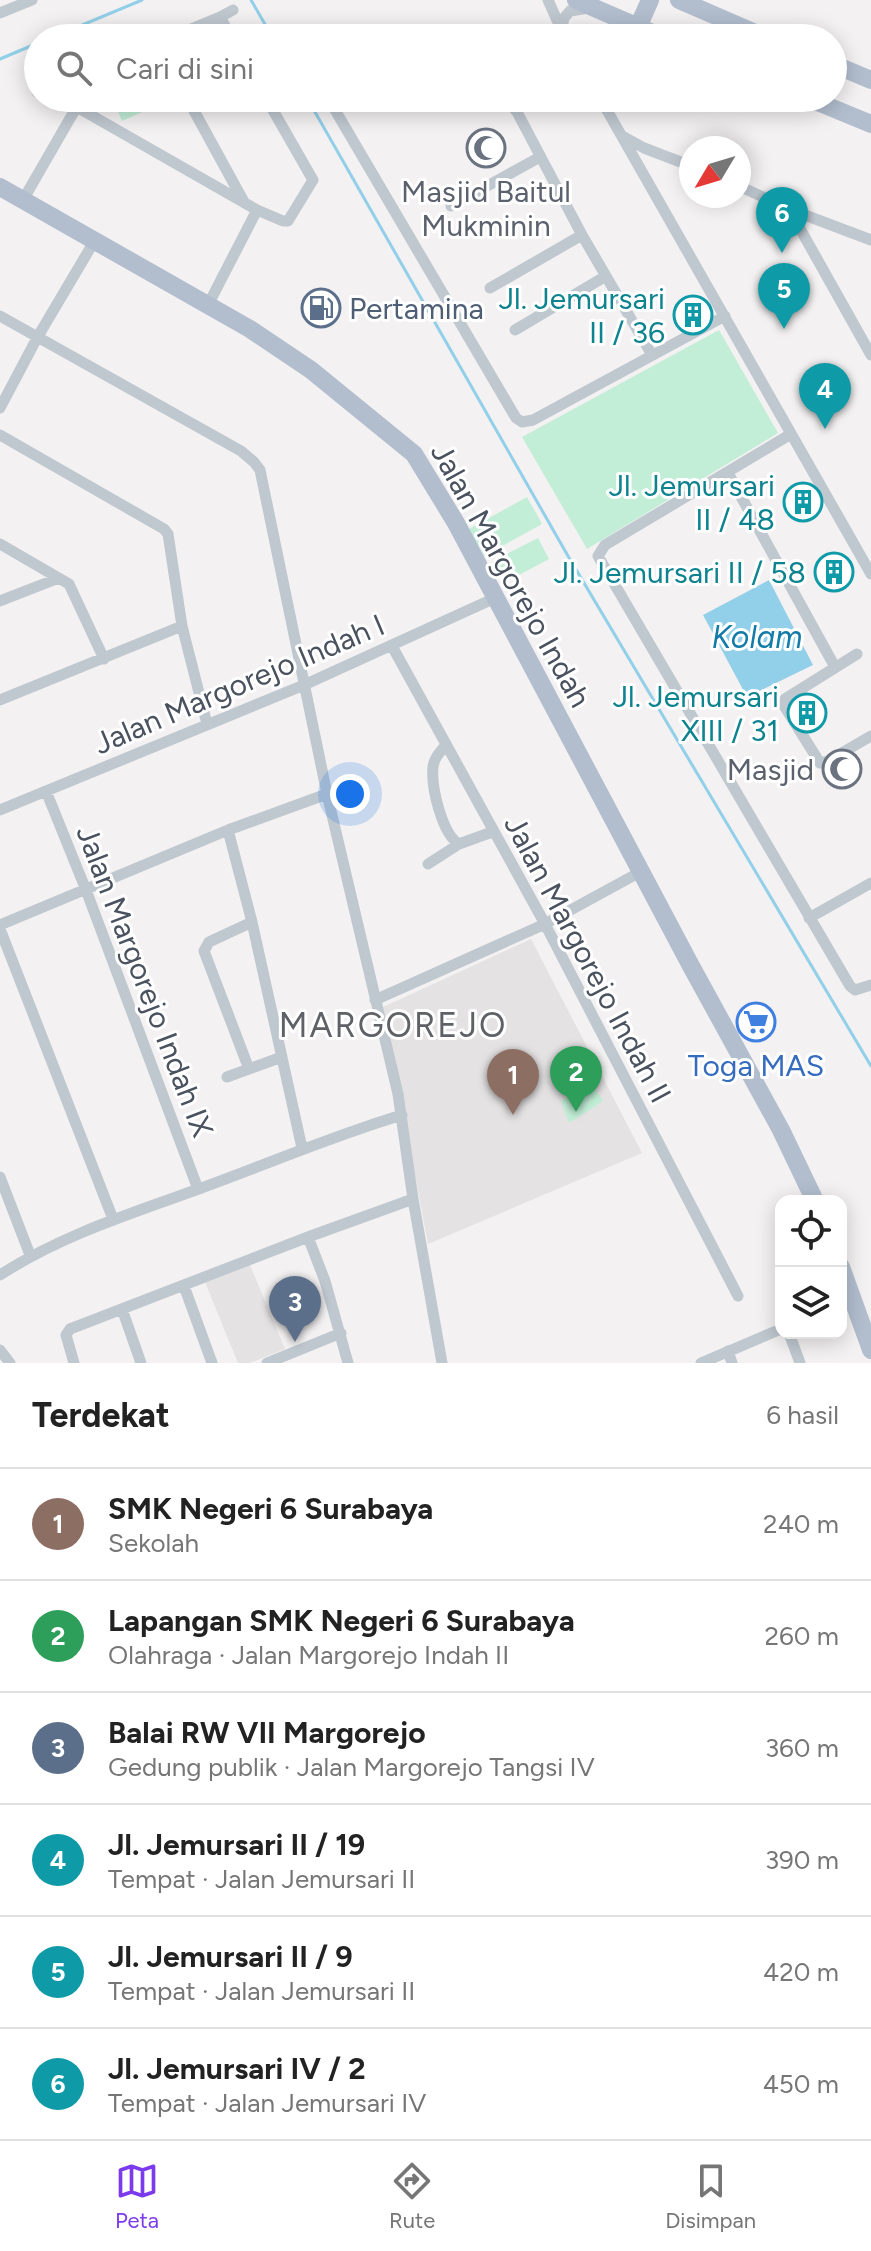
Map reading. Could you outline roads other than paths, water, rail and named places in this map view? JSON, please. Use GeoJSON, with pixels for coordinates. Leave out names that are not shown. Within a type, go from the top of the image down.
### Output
{"type":"FeatureCollection","features":[{"type":"Feature","properties":{"kind":"main road"},"geometry":{"type":"LineString","coordinates":[[639,24],[650,0]]}},
{"type":"Feature","properties":{"kind":"main road"},"geometry":{"type":"LineString","coordinates":[[679,0],[735,24]]}},
{"type":"Feature","properties":{"kind":"main road"},"geometry":{"type":"LineString","coordinates":[[585,4],[631,24]]}},
{"type":"Feature","properties":{"kind":"main road"},"geometry":{"type":"LineString","coordinates":[[847,70],[871,80]]}},
{"type":"Feature","properties":{"kind":"main road"},"geometry":{"type":"LineString","coordinates":[[842,112],[871,124]]}},
{"type":"Feature","properties":{"kind":"main road","name":"Jalan Margorejo Indah"},"geometry":{"type":"LineString","coordinates":[[0,187],[250,329],[303,364],[414,454],[456,523],[781,1130],[812,1195]]}},
{"type":"Feature","properties":{"kind":"main road"},"geometry":{"type":"LineString","coordinates":[[847,1302],[871,1350]]}},
{"type":"Feature","properties":{"kind":"street"},"geometry":{"type":"LineString","coordinates":[[0,13],[32,0]]}},
{"type":"Feature","properties":{"kind":"street"},"geometry":{"type":"LineString","coordinates":[[548,0],[560,24]]}},
{"type":"Feature","properties":{"kind":"street"},"geometry":{"type":"LineString","coordinates":[[0,2],[14,7]]}},
{"type":"Feature","properties":{"kind":"street"},"geometry":{"type":"LineString","coordinates":[[564,24],[564,18],[570,11],[585,4]]}},
{"type":"Feature","properties":{"kind":"street"},"geometry":{"type":"LineString","coordinates":[[203,24],[233,10]]}},
{"type":"Feature","properties":{"kind":"street"},"geometry":{"type":"LineString","coordinates":[[220,17],[224,24]]}},
{"type":"Feature","properties":{"kind":"street"},"geometry":{"type":"LineString","coordinates":[[23,200],[74,112]]}},
{"type":"Feature","properties":{"kind":"street"},"geometry":{"type":"LineString","coordinates":[[83,112],[257,210],[288,221],[313,182],[274,112]]}},
{"type":"Feature","properties":{"kind":"street"},"geometry":{"type":"LineString","coordinates":[[195,112],[244,202]]}},
{"type":"Feature","properties":{"kind":"street"},"geometry":{"type":"LineString","coordinates":[[336,112],[516,418],[522,422],[528,422],[725,316]]}},
{"type":"Feature","properties":{"kind":"street"},"geometry":{"type":"LineString","coordinates":[[517,112],[582,235],[652,355]]}},
{"type":"Feature","properties":{"kind":"street"},"geometry":{"type":"LineString","coordinates":[[608,112],[871,574]]}},
{"type":"Feature","properties":{"kind":"street"},"geometry":{"type":"LineString","coordinates":[[623,137],[679,161]]}},
{"type":"Feature","properties":{"kind":"street"},"geometry":{"type":"LineString","coordinates":[[451,206],[540,157]]}},
{"type":"Feature","properties":{"kind":"street"},"geometry":{"type":"LineString","coordinates":[[751,192],[871,240]]}},
{"type":"Feature","properties":{"kind":"street"},"geometry":{"type":"LineString","coordinates":[[789,209],[871,355]]}},
{"type":"Feature","properties":{"kind":"street"},"geometry":{"type":"LineString","coordinates":[[208,305],[257,210]]}},
{"type":"Feature","properties":{"kind":"street"},"geometry":{"type":"LineString","coordinates":[[490,288],[582,235]]}},
{"type":"Feature","properties":{"kind":"street"},"geometry":{"type":"LineString","coordinates":[[0,408],[95,240]]}},
{"type":"Feature","properties":{"kind":"street"},"geometry":{"type":"LineString","coordinates":[[515,330],[606,276]]}},
{"type":"Feature","properties":{"kind":"street"},"geometry":{"type":"LineString","coordinates":[[0,316],[241,451],[254,462],[263,477],[327,794],[402,1115],[413,1199],[442,1363]]}},
{"type":"Feature","properties":{"kind":"street"},"geometry":{"type":"LineString","coordinates":[[791,434],[605,545],[599,552],[600,562],[850,986],[855,990],[871,985]]}},
{"type":"Feature","properties":{"kind":"street"},"geometry":{"type":"LineString","coordinates":[[0,435],[164,529],[170,540],[182,626],[207,724]]}},
{"type":"Feature","properties":{"kind":"street"},"geometry":{"type":"LineString","coordinates":[[728,473],[835,667]]}},
{"type":"Feature","properties":{"kind":"street"},"geometry":{"type":"LineString","coordinates":[[0,544],[73,589],[104,659]]}},
{"type":"Feature","properties":{"kind":"street"},"geometry":{"type":"LineString","coordinates":[[0,601],[59,578]]}},
{"type":"Feature","properties":{"kind":"street","name":"Jalan Margorejo Indah I"},"geometry":{"type":"LineString","coordinates":[[0,810],[304,685],[495,598]]}},
{"type":"Feature","properties":{"kind":"street"},"geometry":{"type":"LineString","coordinates":[[0,700],[182,626]]}},
{"type":"Feature","properties":{"kind":"street","name":"Jalan Margorejo Indah II"},"geometry":{"type":"LineString","coordinates":[[392,646],[545,924],[738,1296]]}},
{"type":"Feature","properties":{"kind":"street"},"geometry":{"type":"LineString","coordinates":[[857,654],[783,703],[816,758],[824,763],[871,736]]}},
{"type":"Feature","properties":{"kind":"street"},"geometry":{"type":"LineString","coordinates":[[446,745],[436,757],[433,767],[436,796],[451,837],[459,844]]}},
{"type":"Feature","properties":{"kind":"street","name":"Jalan Margorejo Indah IX"},"geometry":{"type":"LineString","coordinates":[[46,791],[198,1189]]}},
{"type":"Feature","properties":{"kind":"street"},"geometry":{"type":"LineString","coordinates":[[113,1219],[0,927],[228,830],[327,794]]}},
{"type":"Feature","properties":{"kind":"street"},"geometry":{"type":"LineString","coordinates":[[228,830],[252,922],[302,1148]]}},
{"type":"Feature","properties":{"kind":"street"},"geometry":{"type":"LineString","coordinates":[[428,864],[459,844],[492,832]]}},
{"type":"Feature","properties":{"kind":"street"},"geometry":{"type":"LineString","coordinates":[[375,1000],[545,924],[642,871]]}},
{"type":"Feature","properties":{"kind":"street"},"geometry":{"type":"LineString","coordinates":[[809,918],[871,883]]}},
{"type":"Feature","properties":{"kind":"street"},"geometry":{"type":"LineString","coordinates":[[249,1069],[204,951],[209,942],[252,922]]}},
{"type":"Feature","properties":{"kind":"street"},"geometry":{"type":"LineString","coordinates":[[227,1077],[282,1057]]}},
{"type":"Feature","properties":{"kind":"street"},"geometry":{"type":"LineString","coordinates":[[0,1275],[30,1255],[113,1219],[302,1148],[402,1115]]}},
{"type":"Feature","properties":{"kind":"street"},"geometry":{"type":"LineString","coordinates":[[0,1177],[30,1255]]}},
{"type":"Feature","properties":{"kind":"street"},"geometry":{"type":"LineString","coordinates":[[74,1363],[66,1335],[70,1329],[413,1199]]}},
{"type":"Feature","properties":{"kind":"street"},"geometry":{"type":"LineString","coordinates":[[308,1237],[325,1281],[348,1363]]}},
{"type":"Feature","properties":{"kind":"street"},"geometry":{"type":"LineString","coordinates":[[184,1286],[212,1363]]}},
{"type":"Feature","properties":{"kind":"street"},"geometry":{"type":"LineString","coordinates":[[122,1309],[141,1363]]}},
{"type":"Feature","properties":{"kind":"street"},"geometry":{"type":"LineString","coordinates":[[701,1363],[775,1331]]}},
{"type":"Feature","properties":{"kind":"street"},"geometry":{"type":"LineString","coordinates":[[267,1363],[341,1333]]}},
{"type":"Feature","properties":{"kind":"street"},"geometry":{"type":"LineString","coordinates":[[791,1339],[800,1363]]}},
{"type":"Feature","properties":{"kind":"street"},"geometry":{"type":"LineString","coordinates":[[0,1350],[10,1363]]}},
{"type":"Feature","properties":{"kind":"street"},"geometry":{"type":"LineString","coordinates":[[728,1351],[732,1363]]}},
{"type":"Feature","properties":{"kind":"water","name":"Kolam"},"geometry":{"type":"Polygon","coordinates":[[[769,580],[813,665],[747,697],[703,615],[769,580]]]}},
{"type":"Feature","properties":{"kind":"waterway"},"geometry":{"type":"LineString","coordinates":[[85,24],[142,0]]}},
{"type":"Feature","properties":{"kind":"waterway"},"geometry":{"type":"LineString","coordinates":[[251,0],[265,24]]}},
{"type":"Feature","properties":{"kind":"waterway"},"geometry":{"type":"LineString","coordinates":[[0,59],[24,49]]}},
{"type":"Feature","properties":{"kind":"waterway"},"geometry":{"type":"LineString","coordinates":[[315,112],[568,556],[871,1066]]}},
{"type":"Feature","properties":{"kind":"place","name":"Masjid Baitul Mukminin"},"geometry":{"type":"Point","coordinates":[486,148]}},
{"type":"Feature","properties":{"kind":"place","name":"Jl. Jemursari IV / 2"},"geometry":{"type":"Point","coordinates":[782,253]}},
{"type":"Feature","properties":{"kind":"place","name":"Pertamina"},"geometry":{"type":"Point","coordinates":[321,308]}},
{"type":"Feature","properties":{"kind":"place","name":"Jl. Jemursari II / 36"},"geometry":{"type":"Point","coordinates":[693,315]}},
{"type":"Feature","properties":{"kind":"place","name":"Jl. Jemursari II / 9"},"geometry":{"type":"Point","coordinates":[784,329]}},
{"type":"Feature","properties":{"kind":"place","name":"Jl. Jemursari II / 19"},"geometry":{"type":"Point","coordinates":[825,429]}},
{"type":"Feature","properties":{"kind":"place","name":"Jl. Jemursari II / 48"},"geometry":{"type":"Point","coordinates":[803,502]}},
{"type":"Feature","properties":{"kind":"place","name":"Jl. Jemursari II / 58"},"geometry":{"type":"Point","coordinates":[834,572]}},
{"type":"Feature","properties":{"kind":"place","name":"Jl. Jemursari XIII / 31"},"geometry":{"type":"Point","coordinates":[807,713]}},
{"type":"Feature","properties":{"kind":"place","name":"Masjid"},"geometry":{"type":"Point","coordinates":[842,769]}},
{"type":"Feature","properties":{"kind":"place","name":"Toga MAS"},"geometry":{"type":"Point","coordinates":[756,1022]}},
{"type":"Feature","properties":{"kind":"place","name":"Lapangan SMK Negeri 6 Surabaya"},"geometry":{"type":"Point","coordinates":[576,1112]}},
{"type":"Feature","properties":{"kind":"place","name":"SMK Negeri 6 Surabaya"},"geometry":{"type":"Point","coordinates":[513,1115]}},
{"type":"Feature","properties":{"kind":"place","name":"Balai RW VII Margorejo"},"geometry":{"type":"Point","coordinates":[295,1342]}},
{"type":"Feature","properties":{"kind":"district","name":"MARGOREJO"},"geometry":{"type":"Point","coordinates":[393,1025]}}]}
